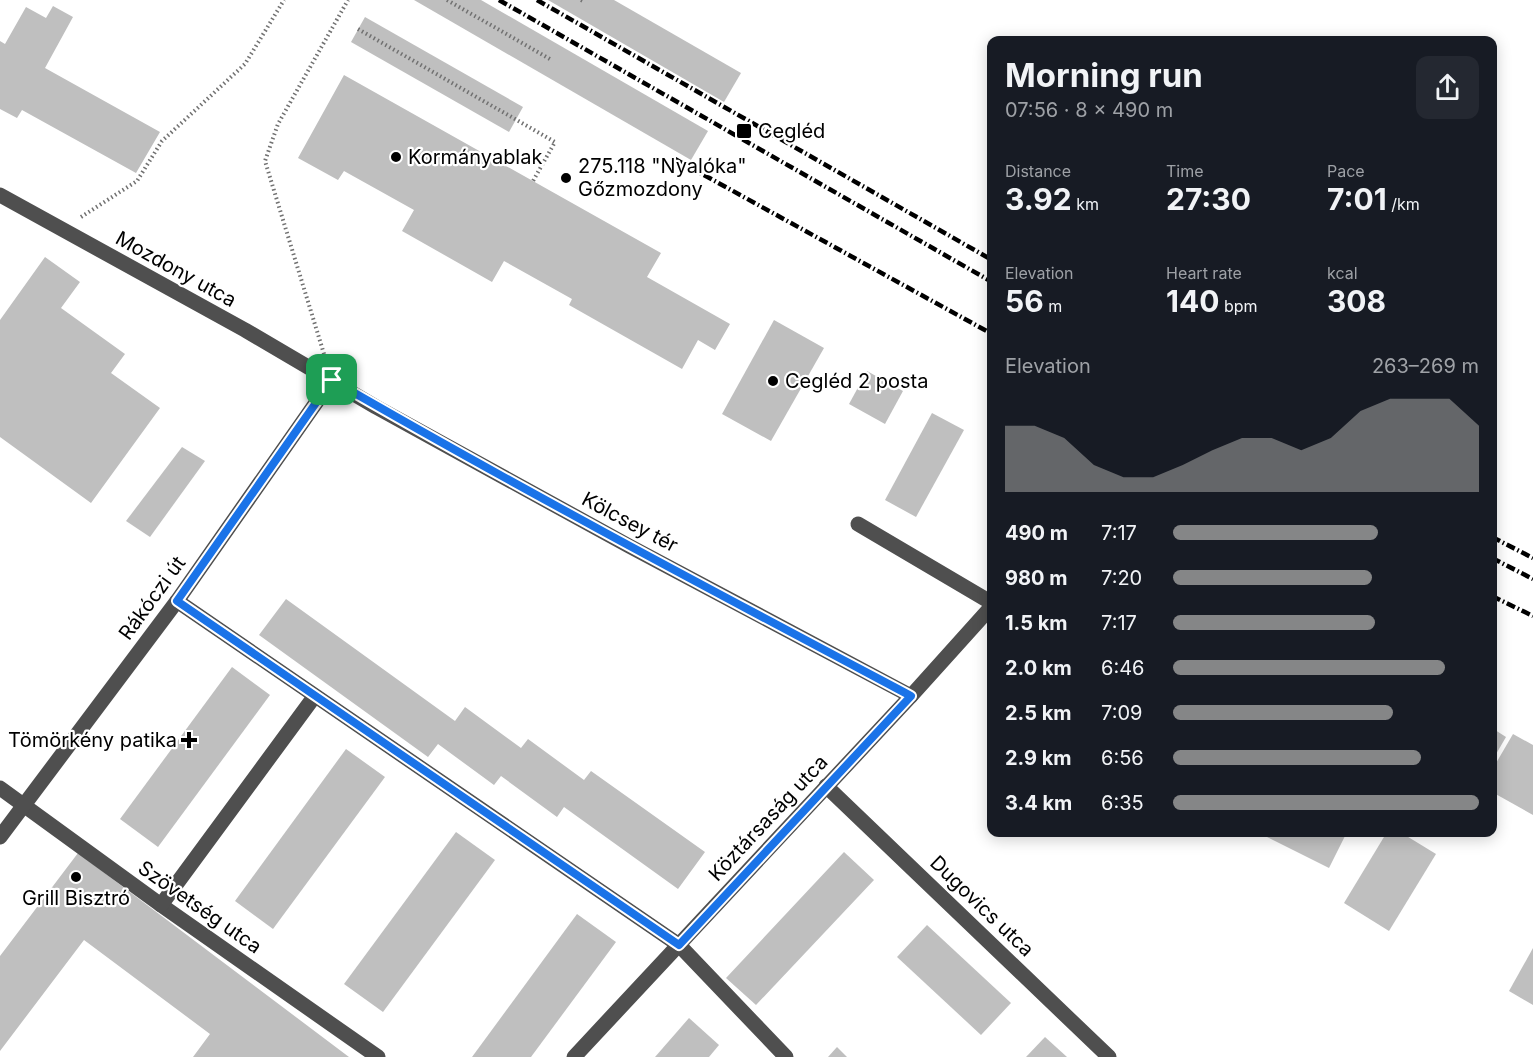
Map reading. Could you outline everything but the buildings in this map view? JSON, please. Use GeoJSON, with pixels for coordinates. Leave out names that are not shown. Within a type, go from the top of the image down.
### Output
{"type":"FeatureCollection","features":[{"type":"Feature","properties":{"kind":"street","name":"Mozdony utca"},"geometry":{"type":"LineString","coordinates":[[0,195],[332,380]]}},
{"type":"Feature","properties":{"kind":"street","name":"Rákóczi út"},"geometry":{"type":"LineString","coordinates":[[0,837],[177,601],[332,380]]}},
{"type":"Feature","properties":{"kind":"street","name":"Kölcsey tér"},"geometry":{"type":"LineString","coordinates":[[332,380],[376,407],[619,541],[911,696]]}},
{"type":"Feature","properties":{"kind":"street"},"geometry":{"type":"LineString","coordinates":[[858,524],[987,601]]}},
{"type":"Feature","properties":{"kind":"street"},"geometry":{"type":"LineString","coordinates":[[177,601],[679,945],[786,1057]]}},
{"type":"Feature","properties":{"kind":"street","name":"Köztársaság utca"},"geometry":{"type":"LineString","coordinates":[[574,1057],[911,696],[987,610]]}},
{"type":"Feature","properties":{"kind":"street"},"geometry":{"type":"LineString","coordinates":[[161,905],[314,697]]}},
{"type":"Feature","properties":{"kind":"street","name":"Dugovics utca"},"geometry":{"type":"LineString","coordinates":[[826,786],[1109,1057]]}},
{"type":"Feature","properties":{"kind":"street","name":"Szövetség utca"},"geometry":{"type":"LineString","coordinates":[[0,788],[161,905],[378,1057]]}},
{"type":"Feature","properties":{"kind":"path"},"geometry":{"type":"LineString","coordinates":[[61,229],[137,181],[162,141],[245,64],[284,0]]}},
{"type":"Feature","properties":{"kind":"path"},"geometry":{"type":"LineString","coordinates":[[332,380],[265,161],[278,124],[348,0]]}},
{"type":"Feature","properties":{"kind":"path"},"geometry":{"type":"LineString","coordinates":[[447,0],[550,59]]}},
{"type":"Feature","properties":{"kind":"path"},"geometry":{"type":"LineString","coordinates":[[358,29],[555,142],[533,181]]}},
{"type":"Feature","properties":{"kind":"railway"},"geometry":{"type":"LineString","coordinates":[[499,0],[987,279]]}},
{"type":"Feature","properties":{"kind":"railway"},"geometry":{"type":"LineString","coordinates":[[537,0],[987,257]]}},
{"type":"Feature","properties":{"kind":"railway"},"geometry":{"type":"LineString","coordinates":[[675,159],[987,331]]}},
{"type":"Feature","properties":{"kind":"railway"},"geometry":{"type":"LineString","coordinates":[[1497,540],[1533,558]]}},
{"type":"Feature","properties":{"kind":"railway"},"geometry":{"type":"LineString","coordinates":[[1497,561],[1533,579]]}},
{"type":"Feature","properties":{"kind":"railway"},"geometry":{"type":"LineString","coordinates":[[1497,598],[1533,616]]}},
{"type":"Feature","properties":{"kind":"place","name":"Cegléd"},"geometry":{"type":"Point","coordinates":[744,131]}},
{"type":"Feature","properties":{"kind":"place","name":"Kormányablak"},"geometry":{"type":"Point","coordinates":[396,157]}},
{"type":"Feature","properties":{"kind":"place","name":"275.118 \"Nyalóka\" Gőzmozdony"},"geometry":{"type":"Point","coordinates":[566,178]}},
{"type":"Feature","properties":{"kind":"place","name":"Cegléd 2 posta"},"geometry":{"type":"Point","coordinates":[773,381]}},
{"type":"Feature","properties":{"kind":"place","name":"Tömörkény patika"},"geometry":{"type":"Point","coordinates":[189,740]}},
{"type":"Feature","properties":{"kind":"place","name":"Grill Bisztró"},"geometry":{"type":"Point","coordinates":[76,877]}},
{"type":"Feature","properties":{"kind":"route"},"geometry":{"type":"LineString","coordinates":[[332,380],[376,407],[629,546],[911,696],[679,945],[177,601],[332,380]]}}]}
